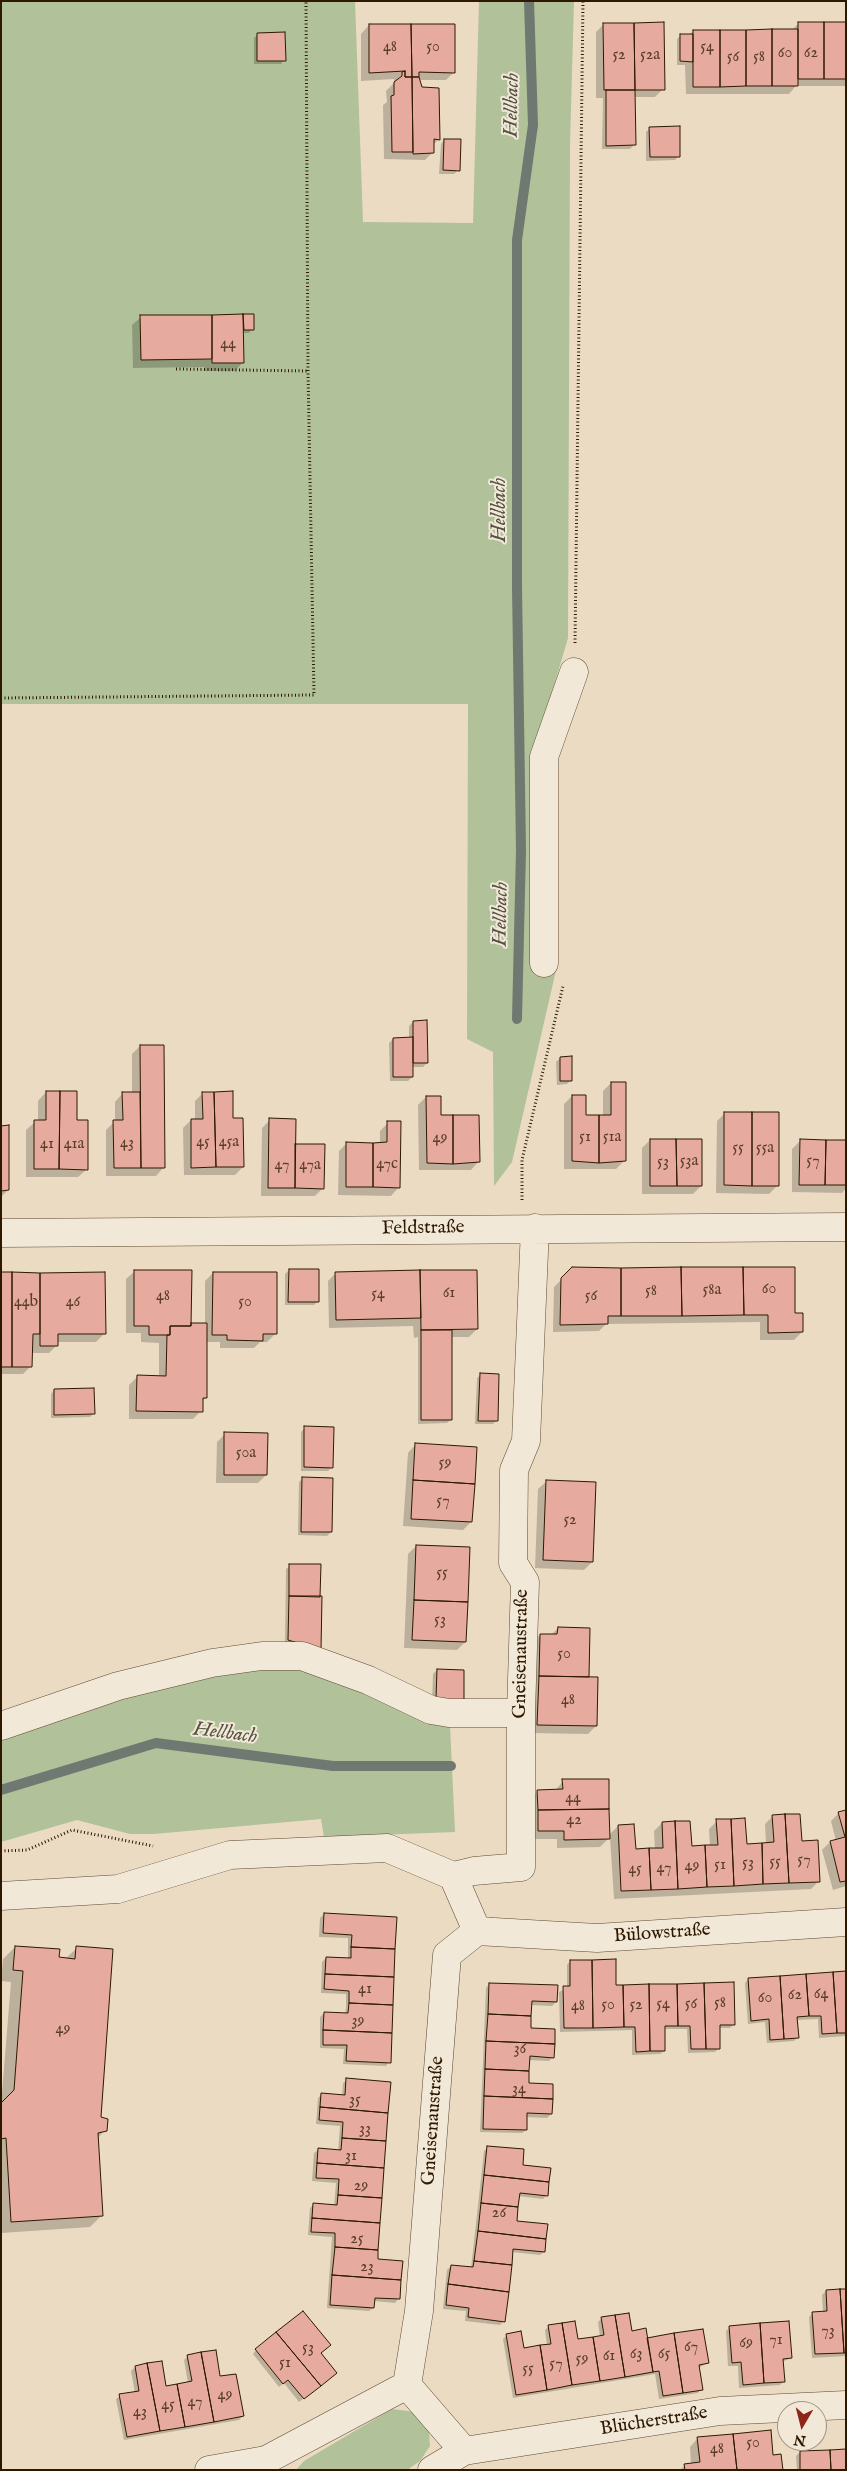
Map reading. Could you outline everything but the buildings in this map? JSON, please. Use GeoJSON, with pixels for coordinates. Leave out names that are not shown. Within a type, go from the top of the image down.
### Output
{"type":"FeatureCollection","features":[{"type":"Feature","properties":{"kind":"street"},"geometry":{"type":"LineString","coordinates":[[544,963],[544,757],[574,672]]}},
{"type":"Feature","properties":{"kind":"street","name":"Feldstraße"},"geometry":{"type":"LineString","coordinates":[[1,1233],[846,1227]]}},
{"type":"Feature","properties":{"kind":"street","name":"Gneisenaustraße"},"geometry":{"type":"LineString","coordinates":[[453,1876],[474,1871],[521,1867],[521,1713],[525,1582],[513,1563],[514,1470],[526,1441],[529,1228]]}},
{"type":"Feature","properties":{"kind":"street"},"geometry":{"type":"LineString","coordinates":[[1,1726],[118,1686],[212,1662],[262,1656],[302,1656],[368,1680],[430,1710],[449,1713],[521,1713]]}},
{"type":"Feature","properties":{"kind":"street"},"geometry":{"type":"LineString","coordinates":[[1,1896],[118,1889],[230,1855],[387,1848],[453,1876],[477,1931]]}},
{"type":"Feature","properties":{"kind":"street","name":"Bülowstraße"},"geometry":{"type":"LineString","coordinates":[[477,1931],[597,1938],[846,1922]]}},
{"type":"Feature","properties":{"kind":"street","name":"Gneisenaustraße"},"geometry":{"type":"LineString","coordinates":[[407,2385],[419,2311],[447,1955],[477,1931]]}},
{"type":"Feature","properties":{"kind":"street"},"geometry":{"type":"LineString","coordinates":[[209,2470],[268,2465],[407,2385],[464,2451]]}},
{"type":"Feature","properties":{"kind":"street","name":"Blücherstraße"},"geometry":{"type":"LineString","coordinates":[[432,2470],[464,2451],[720,2411],[846,2405]]}},
{"type":"Feature","properties":{"kind":"path"},"geometry":{"type":"LineString","coordinates":[[1,698],[314,696],[308,371],[306,1]]}},
{"type":"Feature","properties":{"kind":"path"},"geometry":{"type":"LineString","coordinates":[[574,672],[583,1]]}},
{"type":"Feature","properties":{"kind":"path"},"geometry":{"type":"LineString","coordinates":[[176,370],[308,371]]}},
{"type":"Feature","properties":{"kind":"path"},"geometry":{"type":"LineString","coordinates":[[529,1228],[522,1160],[564,983]]}},
{"type":"Feature","properties":{"kind":"path"},"geometry":{"type":"LineString","coordinates":[[1,1851],[27,1850],[72,1830],[164,1848],[181,1871]]}},
{"type":"Feature","properties":{"kind":"green space"},"geometry":{"type":"Polygon","coordinates":[[[1,1],[355,1],[363,222],[473,223],[479,1],[574,1],[570,144],[568,638],[534,753],[557,966],[512,1162],[494,1186],[493,1052],[467,1039],[468,704],[1,704],[1,1]]]}},
{"type":"Feature","properties":{"kind":"green space"},"geometry":{"type":"Polygon","coordinates":[[[300,1661],[450,1725],[455,1832],[324,1837],[321,1819],[154,1834],[130,1834],[77,1820],[1,1842],[1,1733],[117,1693],[300,1661]]]}},
{"type":"Feature","properties":{"kind":"green space"},"geometry":{"type":"Polygon","coordinates":[[[392,2409],[416,2412],[429,2432],[430,2446],[420,2461],[407,2470],[296,2470],[304,2461],[392,2409]]]}},
{"type":"Feature","properties":{"kind":"waterway","name":"Hellbach"},"geometry":{"type":"LineString","coordinates":[[517,1019],[521,850],[517,587],[517,240],[533,125],[529,1]]}},
{"type":"Feature","properties":{"kind":"waterway","name":"Hellbach"},"geometry":{"type":"LineString","coordinates":[[1,1790],[156,1743],[333,1766],[451,1766]]}}]}
